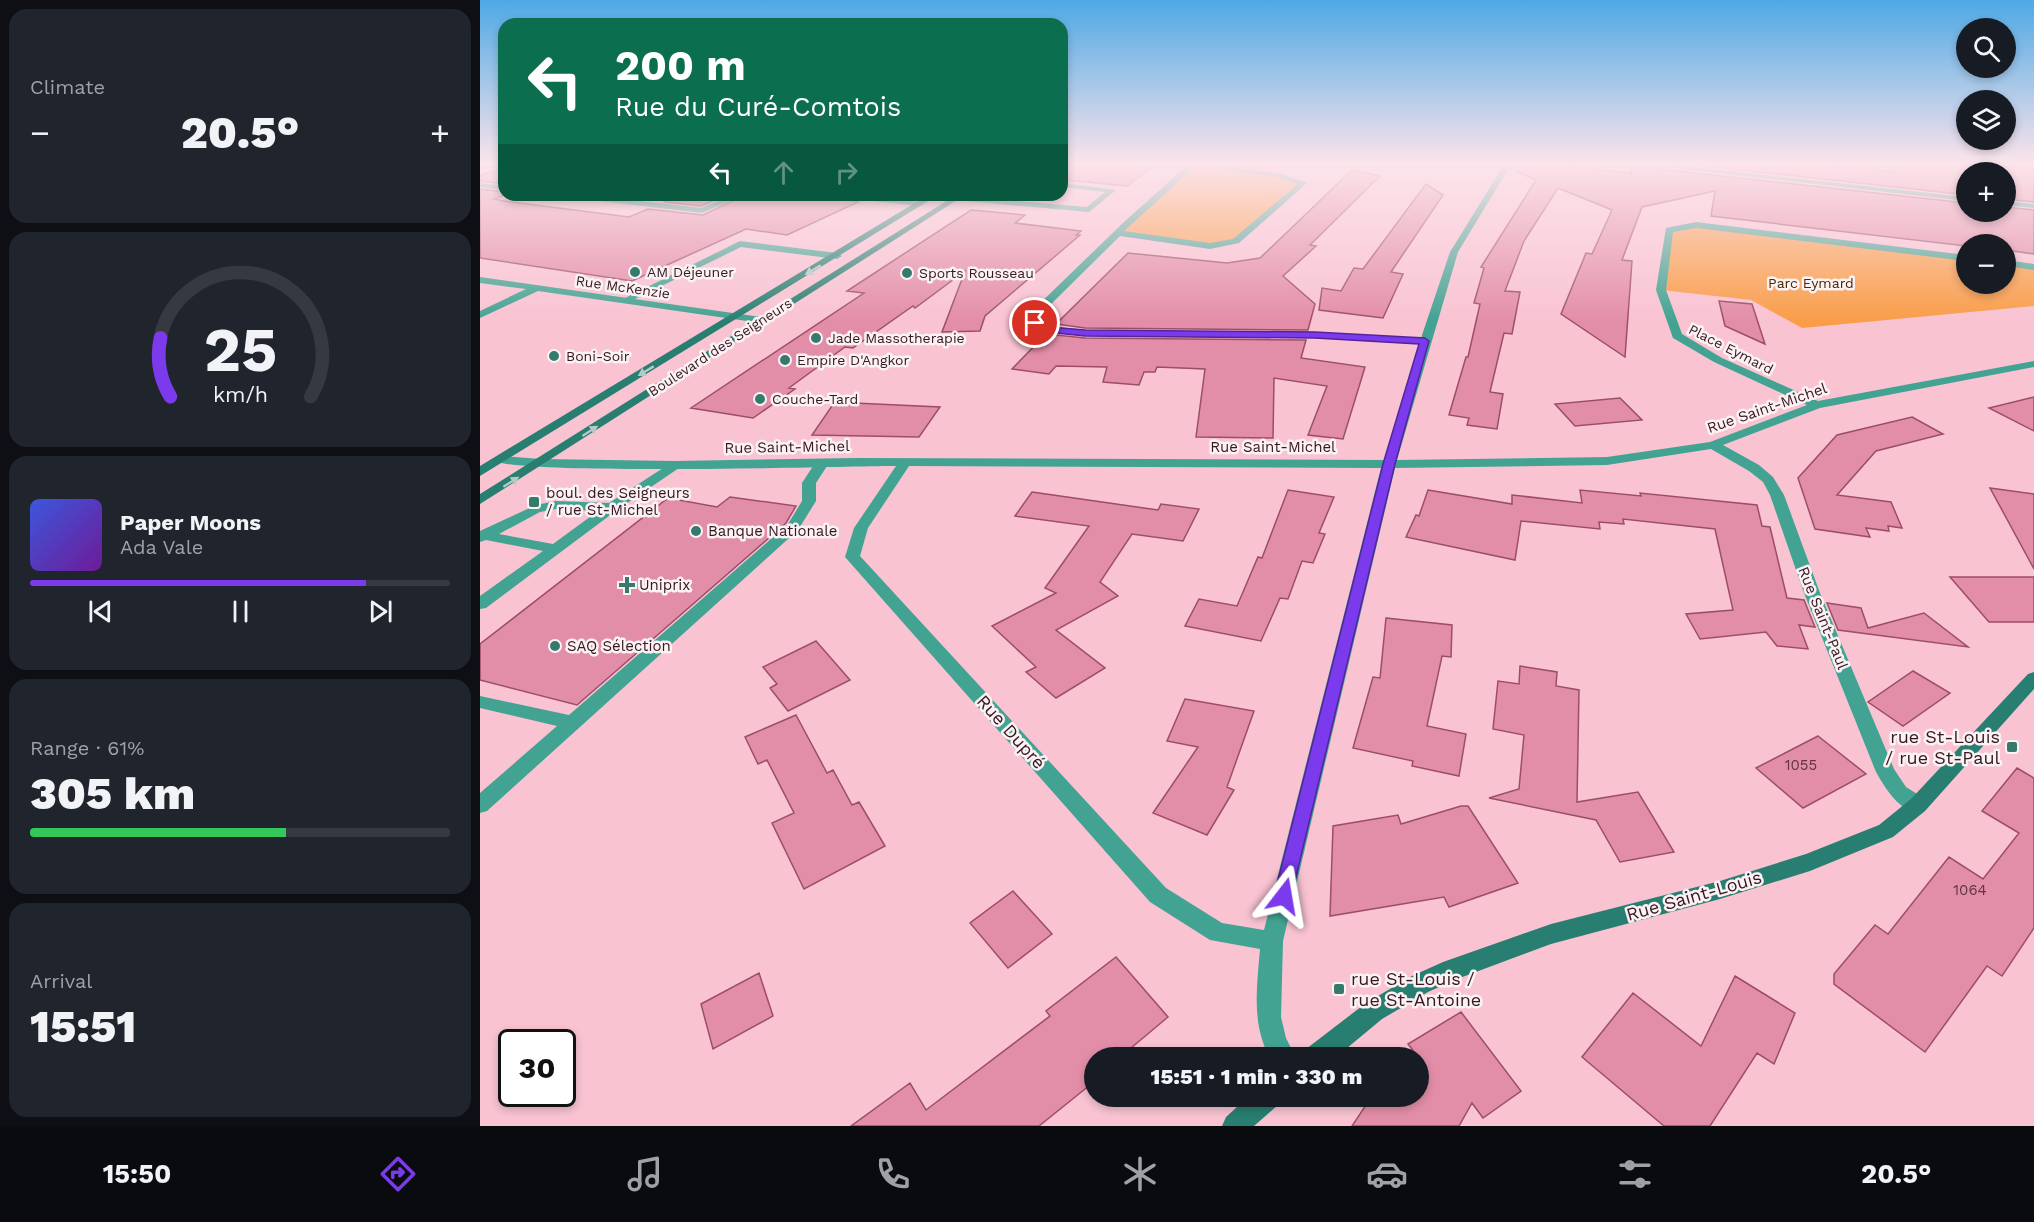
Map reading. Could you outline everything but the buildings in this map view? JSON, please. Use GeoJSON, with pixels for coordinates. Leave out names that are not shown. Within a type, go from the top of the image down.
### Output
{"type":"FeatureCollection","features":[{"type":"Feature","properties":{"kind":"main road","name":"Boulevard des Seigneurs"},"geometry":{"type":"LineString","coordinates":[[480,472],[902,216]]}},
{"type":"Feature","properties":{"kind":"main road","name":"Boulevard des Seigneurs"},"geometry":{"type":"LineString","coordinates":[[480,501],[927,216]]}},
{"type":"Feature","properties":{"kind":"main road","name":"Rue Saint-Louis"},"geometry":{"type":"LineString","coordinates":[[1329,1047],[1374,1011],[1420,984],[1451,970],[1551,934],[1720,890],[1818,859],[1886,831],[1918,805],[2034,678]]}},
{"type":"Feature","properties":{"kind":"main road"},"geometry":{"type":"LineString","coordinates":[[1235,1126],[1257,1107]]}},
{"type":"Feature","properties":{"kind":"street"},"geometry":{"type":"LineString","coordinates":[[1137,216],[1037,312],[1035,323],[1047,330],[1085,333],[1315,335],[1425,341]]}},
{"type":"Feature","properties":{"kind":"street"},"geometry":{"type":"LineString","coordinates":[[1118,233],[1210,246],[1236,241],[1265,216]]}},
{"type":"Feature","properties":{"kind":"street"},"geometry":{"type":"LineString","coordinates":[[1277,1047],[1268,1022],[1272,942],[1389,464],[1454,252],[1477,216]]}},
{"type":"Feature","properties":{"kind":"street","name":"Place Eymard"},"geometry":{"type":"LineString","coordinates":[[1817,405],[1718,360],[1677,336],[1662,290],[1669,230],[1696,225],[1956,257]]}},
{"type":"Feature","properties":{"kind":"street"},"geometry":{"type":"LineString","coordinates":[[624,301],[740,244],[837,256]]}},
{"type":"Feature","properties":{"kind":"street"},"geometry":{"type":"LineString","coordinates":[[2016,264],[2034,267]]}},
{"type":"Feature","properties":{"kind":"street","name":"Rue McKenzie"},"geometry":{"type":"LineString","coordinates":[[480,280],[761,320]]}},
{"type":"Feature","properties":{"kind":"street"},"geometry":{"type":"LineString","coordinates":[[480,315],[537,288]]}},
{"type":"Feature","properties":{"kind":"street","name":"Rue Saint-Michel"},"geometry":{"type":"LineString","coordinates":[[500,460],[541,463],[674,465],[905,462],[1389,464],[1607,461],[1713,445],[1817,405],[2034,364]]}},
{"type":"Feature","properties":{"kind":"street","name":"Rue Saint-Paul"},"geometry":{"type":"LineString","coordinates":[[1713,445],[1754,468],[1768,480],[1777,495],[1812,593],[1886,772],[1899,792],[1918,805]]}},
{"type":"Feature","properties":{"kind":"street","name":"Rue Dupré"},"geometry":{"type":"LineString","coordinates":[[905,462],[861,528],[852,558],[1158,895],[1218,933],[1272,942]]}},
{"type":"Feature","properties":{"kind":"street"},"geometry":{"type":"LineString","coordinates":[[480,805],[793,527],[809,501],[809,483],[822,463]]}},
{"type":"Feature","properties":{"kind":"street"},"geometry":{"type":"LineString","coordinates":[[480,604],[612,507],[674,465]]}},
{"type":"Feature","properties":{"kind":"street"},"geometry":{"type":"LineString","coordinates":[[481,536],[527,513],[556,505],[612,507]]}},
{"type":"Feature","properties":{"kind":"street"},"geometry":{"type":"LineString","coordinates":[[481,536],[556,549]]}},
{"type":"Feature","properties":{"kind":"street"},"geometry":{"type":"LineString","coordinates":[[483,705],[574,723]]}},
{"type":"Feature","properties":{"kind":"green space"},"geometry":{"type":"Polygon","coordinates":[[[1137,216],[1265,216],[1236,241],[1210,246],[1118,233],[1137,216]]]}},
{"type":"Feature","properties":{"kind":"green space","name":"Parc Eymard"},"geometry":{"type":"Polygon","coordinates":[[[1696,225],[1956,257],[1956,294],[2016,294],[2016,264],[2034,267],[2034,306],[1802,328],[1751,300],[1661,290],[1669,230],[1696,225]]]}},
{"type":"Feature","properties":{"kind":"place","name":"AM Déjeuner"},"geometry":{"type":"Point","coordinates":[635,272]}},
{"type":"Feature","properties":{"kind":"place","name":"Sports Rousseau"},"geometry":{"type":"Point","coordinates":[907,273]}},
{"type":"Feature","properties":{"kind":"place","name":"Jade Massotherapie"},"geometry":{"type":"Point","coordinates":[816,338]}},
{"type":"Feature","properties":{"kind":"place","name":"Boni-Soir"},"geometry":{"type":"Point","coordinates":[554,356]}},
{"type":"Feature","properties":{"kind":"place","name":"Empire D'Angkor"},"geometry":{"type":"Point","coordinates":[785,360]}},
{"type":"Feature","properties":{"kind":"place","name":"Couche-Tard"},"geometry":{"type":"Point","coordinates":[760,399]}},
{"type":"Feature","properties":{"kind":"place","name":"boul. des Seigneurs / rue St-Michel"},"geometry":{"type":"Point","coordinates":[534,502]}},
{"type":"Feature","properties":{"kind":"place","name":"Banque Nationale"},"geometry":{"type":"Point","coordinates":[696,531]}},
{"type":"Feature","properties":{"kind":"place","name":"Uniprix"},"geometry":{"type":"Point","coordinates":[627,585]}},
{"type":"Feature","properties":{"kind":"place","name":"SAQ Sélection"},"geometry":{"type":"Point","coordinates":[555,646]}},
{"type":"Feature","properties":{"kind":"place","name":"rue St-Louis / rue St-Paul"},"geometry":{"type":"Point","coordinates":[2012,747]}},
{"type":"Feature","properties":{"kind":"place","name":"rue St-Louis / rue St-Antoine"},"geometry":{"type":"Point","coordinates":[1339,989]}},
{"type":"Feature","properties":{"kind":"route"},"geometry":{"type":"LineString","coordinates":[[1035,323],[1047,330],[1085,333],[1315,335],[1425,341],[1389,464],[1284,896]]}}]}
